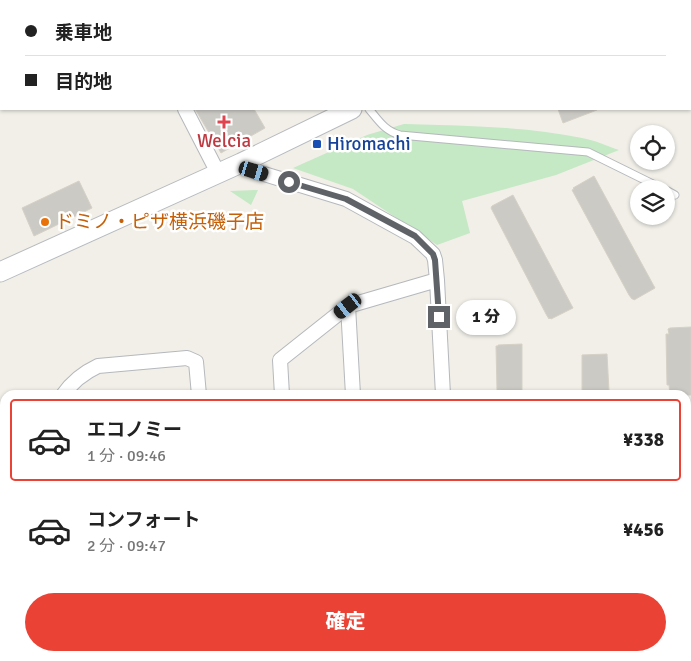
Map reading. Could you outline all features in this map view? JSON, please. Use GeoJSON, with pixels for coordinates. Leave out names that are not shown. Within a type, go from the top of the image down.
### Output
{"type":"FeatureCollection","features":[{"type":"Feature","properties":{"kind":"street"},"geometry":{"type":"LineString","coordinates":[[186,110],[218,173]]}},
{"type":"Feature","properties":{"kind":"street"},"geometry":{"type":"LineString","coordinates":[[0,272],[241,163],[350,110]]}},
{"type":"Feature","properties":{"kind":"street"},"geometry":{"type":"LineString","coordinates":[[241,163],[254,171],[346,199],[415,236],[433,254],[437,280],[442,390]]}},
{"type":"Feature","properties":{"kind":"street"},"geometry":{"type":"LineString","coordinates":[[282,390],[280,360],[348,306],[437,280]]}},
{"type":"Feature","properties":{"kind":"street"},"geometry":{"type":"LineString","coordinates":[[348,306],[353,390]]}},
{"type":"Feature","properties":{"kind":"street"},"geometry":{"type":"LineString","coordinates":[[66,390],[84,373],[98,366],[187,358],[196,362],[198,390]]}},
{"type":"Feature","properties":{"kind":"lane"},"geometry":{"type":"LineString","coordinates":[[370,110],[391,133],[588,152],[645,180]]}},
{"type":"Feature","properties":{"kind":"green space"},"geometry":{"type":"Polygon","coordinates":[[[404,124],[493,127],[538,131],[587,139],[619,150],[556,175],[462,201],[470,233],[437,245],[353,189],[293,168],[367,135],[404,124]]]}},
{"type":"Feature","properties":{"kind":"green space"},"geometry":{"type":"Polygon","coordinates":[[[258,190],[251,205],[230,191],[258,190]]]}},
{"type":"Feature","properties":{"kind":"building"},"geometry":{"type":"Polygon","coordinates":[[[196,110],[255,110],[265,128],[221,153],[196,110]]]}},
{"type":"Feature","properties":{"kind":"building"},"geometry":{"type":"Polygon","coordinates":[[[558,110],[597,110],[563,123],[558,110]]]}},
{"type":"Feature","properties":{"kind":"building"},"geometry":{"type":"Polygon","coordinates":[[[594,176],[655,288],[634,300],[629,295],[572,190],[594,176]]]}},
{"type":"Feature","properties":{"kind":"building","name":"ドミノ・ピザ横浜磯子店"},"geometry":{"type":"Polygon","coordinates":[[[79,181],[92,208],[34,236],[22,208],[79,181]]]}},
{"type":"Feature","properties":{"kind":"building"},"geometry":{"type":"Polygon","coordinates":[[[513,195],[573,308],[551,319],[546,314],[491,208],[513,195]]]}},
{"type":"Feature","properties":{"kind":"building"},"geometry":{"type":"Polygon","coordinates":[[[691,327],[691,390],[670,390],[669,385],[667,385],[666,334],[669,334],[668,329],[691,327]]]}},
{"type":"Feature","properties":{"kind":"building"},"geometry":{"type":"Polygon","coordinates":[[[522,344],[522,390],[497,390],[496,346],[522,344]]]}},
{"type":"Feature","properties":{"kind":"building"},"geometry":{"type":"Polygon","coordinates":[[[607,354],[609,390],[582,390],[582,355],[607,354]]]}},
{"type":"Feature","properties":{"kind":"place","name":"Welcia"},"geometry":{"type":"Point","coordinates":[224,122]}},
{"type":"Feature","properties":{"kind":"place","name":"Hiromachi"},"geometry":{"type":"Point","coordinates":[317,144]}},
{"type":"Feature","properties":{"kind":"place","name":"ドミノ・ピザ横浜磯子店"},"geometry":{"type":"Point","coordinates":[45,222]}},
{"type":"Feature","properties":{"kind":"route"},"geometry":{"type":"LineString","coordinates":[[289,182],[346,199],[415,236],[433,254],[435,260],[439,317]]}}]}
